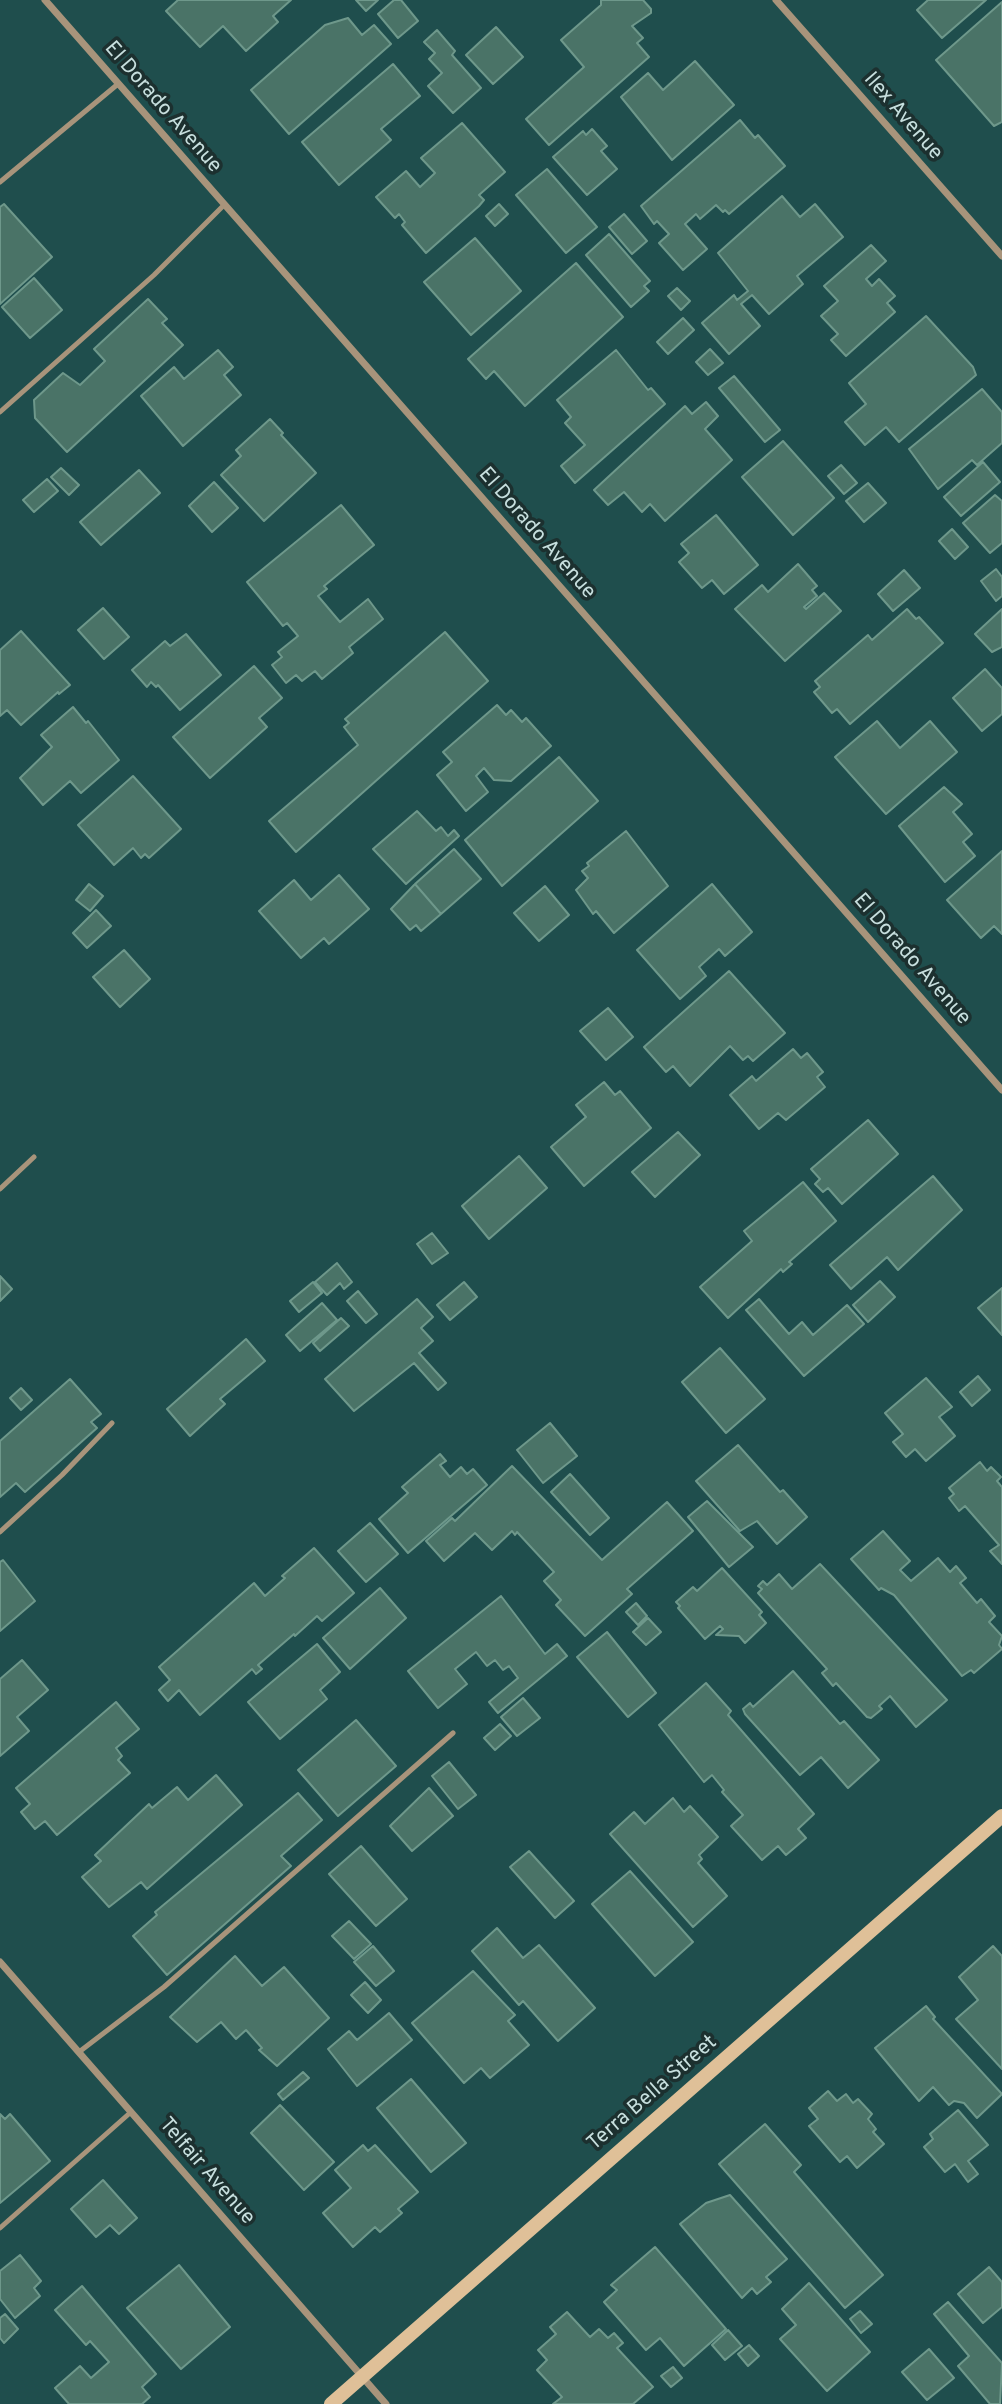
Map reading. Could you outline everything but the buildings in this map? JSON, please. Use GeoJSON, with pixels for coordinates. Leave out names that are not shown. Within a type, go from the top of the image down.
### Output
{"type":"FeatureCollection","features":[{"type":"Feature","properties":{"kind":"main road","name":"Terra Bella Street"},"geometry":{"type":"LineString","coordinates":[[331,2404],[1002,1816]]}},
{"type":"Feature","properties":{"kind":"street","name":"El Dorado Avenue"},"geometry":{"type":"LineString","coordinates":[[45,0],[1002,1090]]}},
{"type":"Feature","properties":{"kind":"street","name":"Ilex Avenue"},"geometry":{"type":"LineString","coordinates":[[776,0],[1002,256]]}},
{"type":"Feature","properties":{"kind":"street","name":"Telfair Avenue"},"geometry":{"type":"LineString","coordinates":[[0,1962],[386,2404]]}},
{"type":"Feature","properties":{"kind":"lane"},"geometry":{"type":"LineString","coordinates":[[0,182],[118,84]]}},
{"type":"Feature","properties":{"kind":"lane"},"geometry":{"type":"LineString","coordinates":[[0,411],[154,275],[224,205]]}},
{"type":"Feature","properties":{"kind":"lane"},"geometry":{"type":"LineString","coordinates":[[0,1189],[34,1157]]}},
{"type":"Feature","properties":{"kind":"lane"},"geometry":{"type":"LineString","coordinates":[[0,1532],[62,1475],[112,1423]]}},
{"type":"Feature","properties":{"kind":"lane"},"geometry":{"type":"LineString","coordinates":[[79,2052],[163,1987],[453,1733]]}},
{"type":"Feature","properties":{"kind":"lane"},"geometry":{"type":"LineString","coordinates":[[0,2228],[131,2112]]}}]}
